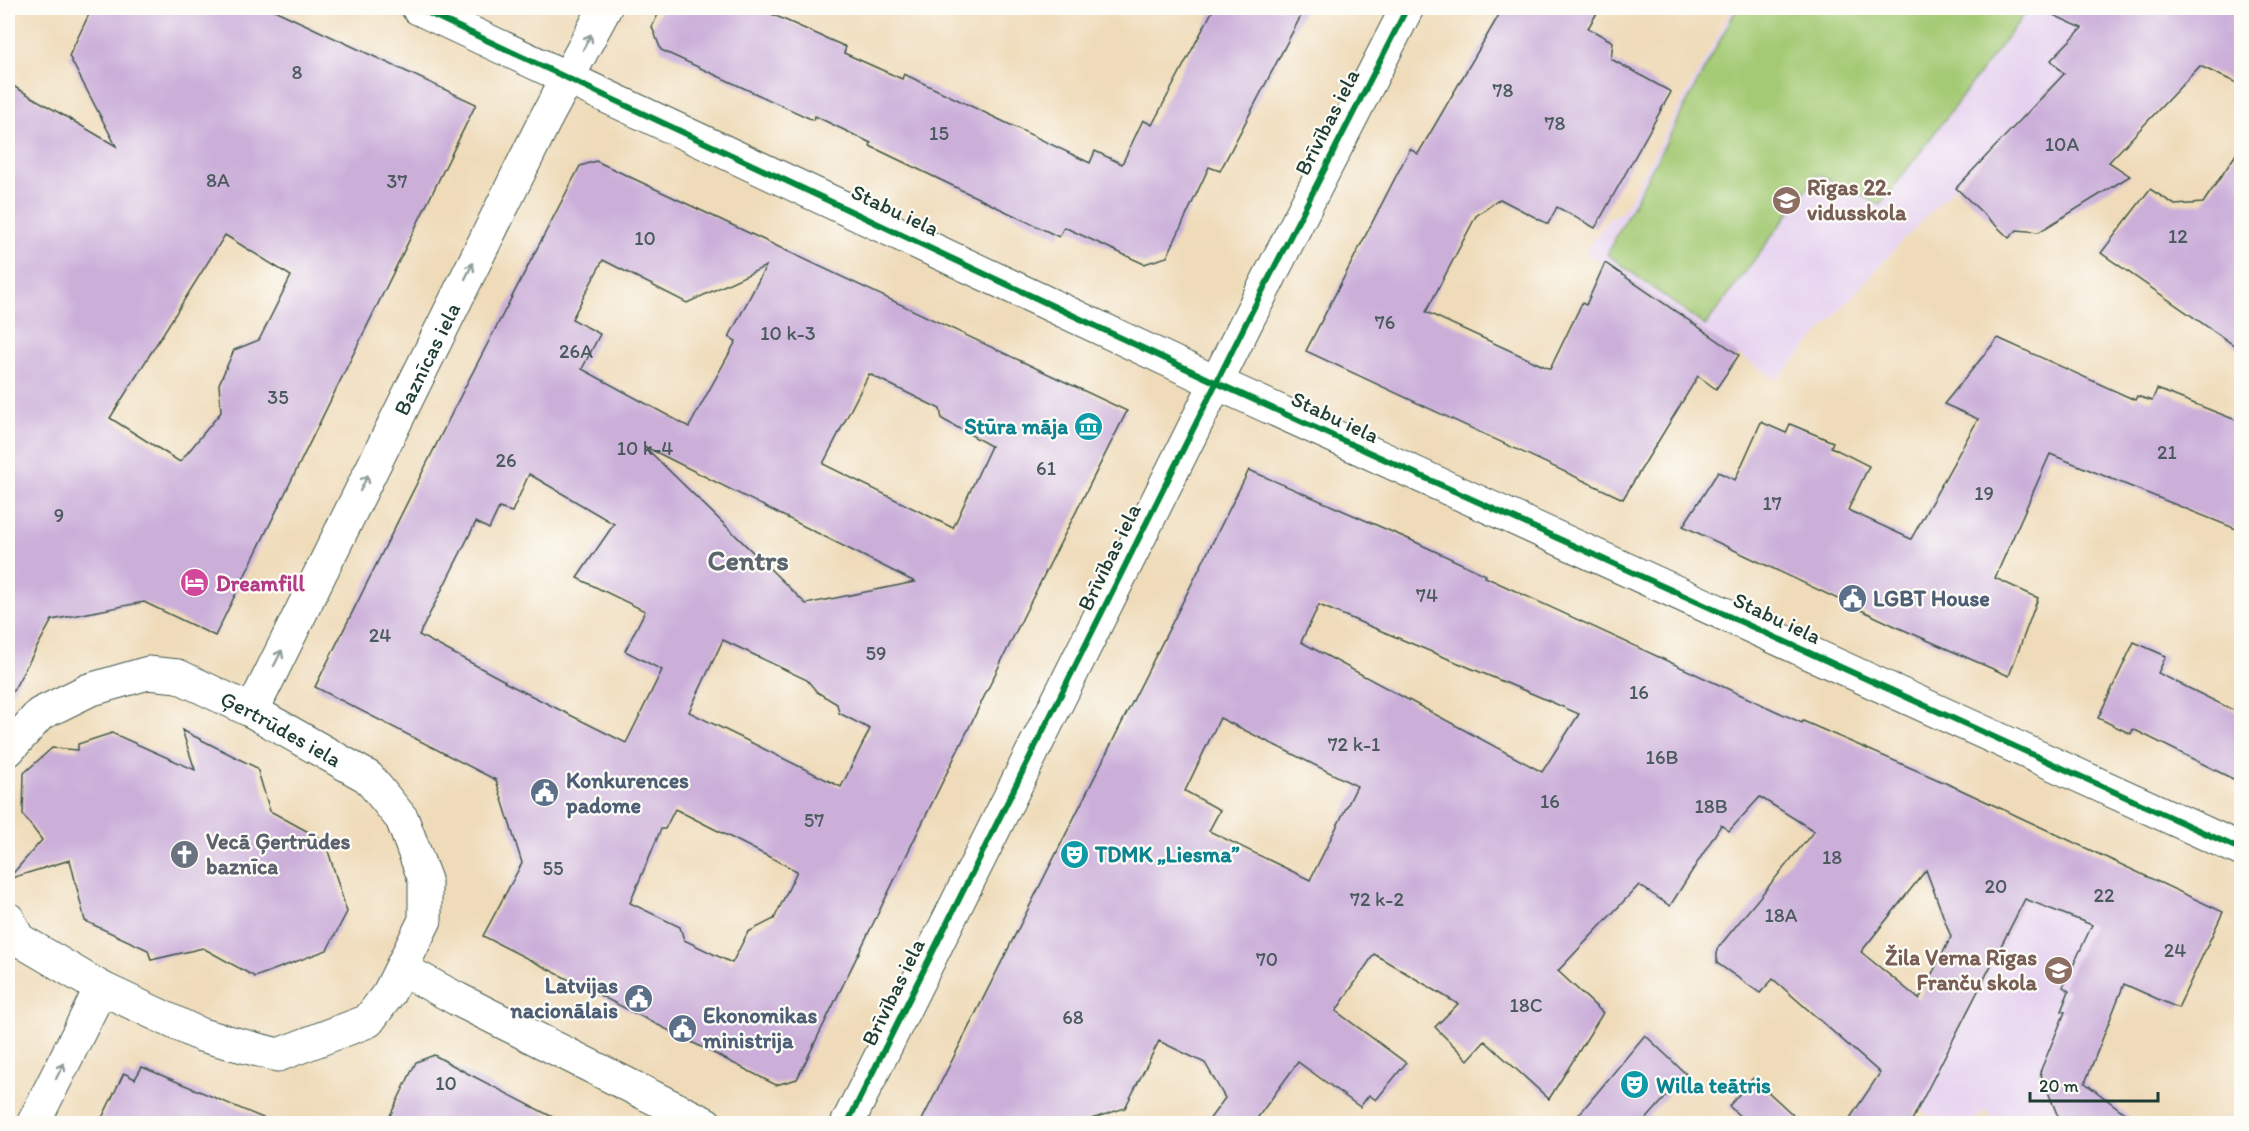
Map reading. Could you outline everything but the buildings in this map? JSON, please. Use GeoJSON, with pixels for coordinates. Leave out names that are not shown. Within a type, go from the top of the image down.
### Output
{"type":"FeatureCollection","features":[{"type":"Feature","properties":{"kind":"main road","name":"Stabu iela"},"geometry":{"type":"LineString","coordinates":[[418,8],[1216,382],[2241,850]]}},
{"type":"Feature","properties":{"kind":"main road","name":"Baznīcas iela"},"geometry":{"type":"LineString","coordinates":[[252,711],[544,120],[605,8]]}},
{"type":"Feature","properties":{"kind":"main road","name":"Brīvības iela"},"geometry":{"type":"LineString","coordinates":[[847,1124],[1216,382],[1381,54],[1407,8]]}},
{"type":"Feature","properties":{"kind":"main road","name":"Ģertrūdes iela"},"geometry":{"type":"LineString","coordinates":[[8,750],[40,714],[89,690],[148,673],[178,676],[252,711],[368,777],[402,819],[425,880],[424,920],[389,993],[368,1021],[278,1055],[201,1035],[102,988],[18,939],[8,919]]}},
{"type":"Feature","properties":{"kind":"main road"},"geometry":{"type":"LineString","coordinates":[[402,969],[706,1124]]}},
{"type":"Feature","properties":{"kind":"main road"},"geometry":{"type":"LineString","coordinates":[[33,1124],[102,988]]}},
{"type":"Feature","properties":{"kind":"shaded area","name":"Rīgas 22. vidusskola"},"geometry":{"type":"Polygon","coordinates":[[[1733,8],[2124,8],[2112,27],[1904,239],[1777,380],[1585,253],[1608,219],[1623,211],[1733,8]]]}},
{"type":"Feature","properties":{"kind":"shaded area","name":"Žila Verna Rīgas Franču skola"},"geometry":{"type":"Polygon","coordinates":[[[2057,837],[2102,857],[2085,1083],[2055,1123],[1999,1123],[1985,1110],[1972,1123],[1938,1123],[1918,1108],[2057,837]]]}},
{"type":"Feature","properties":{"kind":"green space","name":"Rīgas 22. vidusskola"},"geometry":{"type":"Polygon","coordinates":[[[1737,8],[2029,8],[1880,205],[1818,174],[1705,326],[1607,254],[1737,8]]]}},
{"type":"Feature","properties":{"kind":"cycle path"},"geometry":{"type":"LineString","coordinates":[[418,8],[1217,383],[2242,850]]}},
{"type":"Feature","properties":{"kind":"cycle path"},"geometry":{"type":"LineString","coordinates":[[847,1124],[1247,321],[1407,8]]}},
{"type":"Feature","properties":{"kind":"place","name":"Rīgas 22. vidusskola"},"geometry":{"type":"Point","coordinates":[1786,200]}},
{"type":"Feature","properties":{"kind":"place","name":"Stūra māja"},"geometry":{"type":"Point","coordinates":[1089,426]}},
{"type":"Feature","properties":{"kind":"place","name":"Dreamfill"},"geometry":{"type":"Point","coordinates":[195,583]}},
{"type":"Feature","properties":{"kind":"place","name":"LGBT House"},"geometry":{"type":"Point","coordinates":[1852,598]}},
{"type":"Feature","properties":{"kind":"place","name":"Konkurences padome"},"geometry":{"type":"Point","coordinates":[545,793]}},
{"type":"Feature","properties":{"kind":"place","name":"Vecā Ģertrūdes baznīca"},"geometry":{"type":"Point","coordinates":[185,854]}},
{"type":"Feature","properties":{"kind":"place","name":"TDMK „Liesma”"},"geometry":{"type":"Point","coordinates":[1074,854]}},
{"type":"Feature","properties":{"kind":"place","name":"Žila Verna Rīgas Franču skola"},"geometry":{"type":"Point","coordinates":[2058,970]}},
{"type":"Feature","properties":{"kind":"place","name":"Latvijas nacionālais"},"geometry":{"type":"Point","coordinates":[639,998]}},
{"type":"Feature","properties":{"kind":"place","name":"Ekonomikas ministrija"},"geometry":{"type":"Point","coordinates":[682,1028]}},
{"type":"Feature","properties":{"kind":"place","name":"Willa teātris"},"geometry":{"type":"Point","coordinates":[1635,1085]}},
{"type":"Feature","properties":{"kind":"district","name":"Centrs"},"geometry":{"type":"Point","coordinates":[748,560]}}]}
